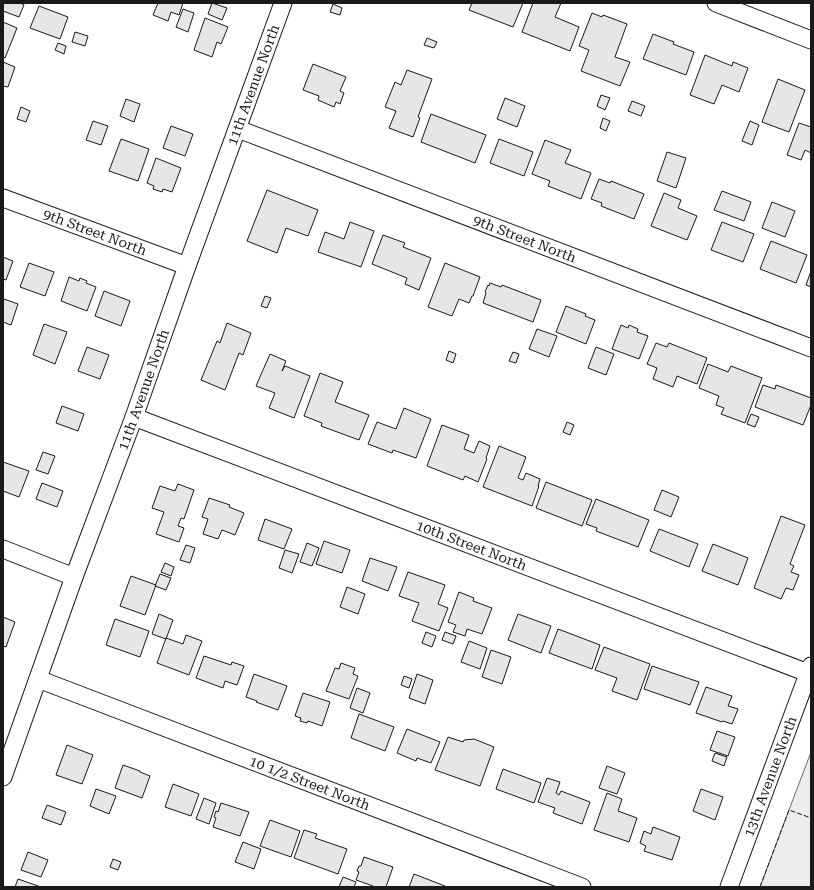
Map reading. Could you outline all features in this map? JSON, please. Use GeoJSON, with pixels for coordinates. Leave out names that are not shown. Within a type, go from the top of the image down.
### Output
{"type":"FeatureCollection","features":[{"type":"Feature","properties":{"kind":"street","name":"11th Avenue North"},"geometry":{"type":"LineString","coordinates":[[3,777],[74,576],[134,416],[283,3]]}},
{"type":"Feature","properties":{"kind":"street"},"geometry":{"type":"LineString","coordinates":[[716,3],[811,40]]}},
{"type":"Feature","properties":{"kind":"street","name":"9th Street North"},"geometry":{"type":"LineString","coordinates":[[238,129],[811,348]]}},
{"type":"Feature","properties":{"kind":"street","name":"9th Street North"},"geometry":{"type":"LineString","coordinates":[[3,198],[187,266]]}},
{"type":"Feature","properties":{"kind":"street","name":"10th Street North"},"geometry":{"type":"LineString","coordinates":[[134,416],[810,669]]}},
{"type":"Feature","properties":{"kind":"street"},"geometry":{"type":"LineString","coordinates":[[3,549],[74,576]]}},
{"type":"Feature","properties":{"kind":"street","name":"13th Avenue North"},"geometry":{"type":"LineString","coordinates":[[729,887],[810,669]]}},
{"type":"Feature","properties":{"kind":"street","name":"10 1/2 Street North"},"geometry":{"type":"LineString","coordinates":[[38,679],[582,887]]}},
{"type":"Feature","properties":{"kind":"shaded area"},"geometry":{"type":"Polygon","coordinates":[[[811,752],[811,887],[760,887],[789,810],[811,752]]]}},
{"type":"Feature","properties":{"kind":"building"},"geometry":{"type":"Polygon","coordinates":[[[3,3],[22,3],[24,5],[19,17],[3,11],[3,3]]]}},
{"type":"Feature","properties":{"kind":"building"},"geometry":{"type":"Polygon","coordinates":[[[158,3],[183,3],[179,15],[171,12],[168,21],[153,15],[158,3]]]}},
{"type":"Feature","properties":{"kind":"building"},"geometry":{"type":"Polygon","coordinates":[[[212,3],[227,8],[222,20],[208,14],[212,3]]]}},
{"type":"Feature","properties":{"kind":"building"},"geometry":{"type":"Polygon","coordinates":[[[472,3],[523,3],[513,27],[469,10],[472,3]]]}},
{"type":"Feature","properties":{"kind":"building"},"geometry":{"type":"Polygon","coordinates":[[[533,3],[561,3],[555,17],[579,27],[570,51],[522,32],[533,3]]]}},
{"type":"Feature","properties":{"kind":"building"},"geometry":{"type":"Polygon","coordinates":[[[333,4],[342,8],[340,15],[330,12],[333,4]]]}},
{"type":"Feature","properties":{"kind":"building"},"geometry":{"type":"Polygon","coordinates":[[[39,6],[68,17],[60,39],[30,28],[39,6]]]}},
{"type":"Feature","properties":{"kind":"building"},"geometry":{"type":"Polygon","coordinates":[[[183,9],[194,13],[188,32],[176,27],[183,9]]]}},
{"type":"Feature","properties":{"kind":"building"},"geometry":{"type":"Polygon","coordinates":[[[592,13],[602,17],[603,15],[627,24],[615,57],[630,62],[620,86],[581,71],[589,50],[579,46],[592,13]]]}},
{"type":"Feature","properties":{"kind":"building"},"geometry":{"type":"Polygon","coordinates":[[[205,18],[228,27],[221,44],[217,42],[212,57],[194,50],[205,18]]]}},
{"type":"Feature","properties":{"kind":"building"},"geometry":{"type":"Polygon","coordinates":[[[3,22],[17,28],[5,58],[3,57],[3,22]]]}},
{"type":"Feature","properties":{"kind":"building"},"geometry":{"type":"Polygon","coordinates":[[[75,32],[88,36],[85,46],[72,42],[75,32]]]}},
{"type":"Feature","properties":{"kind":"building"},"geometry":{"type":"Polygon","coordinates":[[[653,34],[694,52],[686,75],[643,59],[653,34]]]}},
{"type":"Feature","properties":{"kind":"building"},"geometry":{"type":"Polygon","coordinates":[[[427,38],[437,42],[434,48],[424,45],[427,38]]]}},
{"type":"Feature","properties":{"kind":"building"},"geometry":{"type":"Polygon","coordinates":[[[58,43],[66,46],[64,54],[55,50],[58,43]]]}},
{"type":"Feature","properties":{"kind":"building"},"geometry":{"type":"Polygon","coordinates":[[[705,55],[732,66],[733,62],[748,68],[739,92],[722,85],[714,104],[690,95],[705,55]]]}},
{"type":"Feature","properties":{"kind":"building"},"geometry":{"type":"Polygon","coordinates":[[[3,62],[15,67],[8,87],[3,86],[3,62]]]}},
{"type":"Feature","properties":{"kind":"building"},"geometry":{"type":"Polygon","coordinates":[[[313,64],[346,77],[340,91],[344,93],[340,104],[336,102],[334,107],[318,100],[319,96],[303,90],[313,64]]]}},
{"type":"Feature","properties":{"kind":"building"},"geometry":{"type":"Polygon","coordinates":[[[407,70],[432,79],[418,117],[420,118],[413,137],[389,128],[396,111],[385,107],[395,82],[401,85],[407,70]]]}},
{"type":"Feature","properties":{"kind":"building"},"geometry":{"type":"Polygon","coordinates":[[[778,79],[805,90],[789,132],[762,122],[778,79]]]}},
{"type":"Feature","properties":{"kind":"building"},"geometry":{"type":"Polygon","coordinates":[[[601,95],[610,98],[605,110],[597,106],[601,95]]]}},
{"type":"Feature","properties":{"kind":"building"},"geometry":{"type":"Polygon","coordinates":[[[505,98],[525,106],[517,127],[497,119],[505,98]]]}},
{"type":"Feature","properties":{"kind":"building"},"geometry":{"type":"Polygon","coordinates":[[[126,99],[140,104],[134,122],[120,116],[126,99]]]}},
{"type":"Feature","properties":{"kind":"building"},"geometry":{"type":"Polygon","coordinates":[[[632,101],[645,106],[641,116],[628,111],[632,101]]]}},
{"type":"Feature","properties":{"kind":"building"},"geometry":{"type":"Polygon","coordinates":[[[21,107],[30,111],[26,122],[17,119],[21,107]]]}},
{"type":"Feature","properties":{"kind":"building"},"geometry":{"type":"Polygon","coordinates":[[[431,114],[486,135],[475,163],[421,142],[431,114]]]}},
{"type":"Feature","properties":{"kind":"building"},"geometry":{"type":"Polygon","coordinates":[[[603,118],[610,121],[606,131],[600,128],[603,118]]]}},
{"type":"Feature","properties":{"kind":"building"},"geometry":{"type":"Polygon","coordinates":[[[93,121],[108,126],[101,145],[86,140],[93,121]]]}},
{"type":"Feature","properties":{"kind":"building"},"geometry":{"type":"Polygon","coordinates":[[[750,121],[759,125],[752,145],[742,141],[750,121]]]}},
{"type":"Feature","properties":{"kind":"building"},"geometry":{"type":"Polygon","coordinates":[[[799,123],[811,127],[811,153],[805,150],[801,160],[787,155],[799,123]]]}},
{"type":"Feature","properties":{"kind":"building"},"geometry":{"type":"Polygon","coordinates":[[[171,126],[193,134],[185,156],[163,148],[171,126]]]}},
{"type":"Feature","properties":{"kind":"building"},"geometry":{"type":"Polygon","coordinates":[[[121,139],[149,149],[138,181],[109,171],[121,139]]]}},
{"type":"Feature","properties":{"kind":"building"},"geometry":{"type":"Polygon","coordinates":[[[499,139],[533,152],[524,176],[490,163],[499,139]]]}},
{"type":"Feature","properties":{"kind":"building"},"geometry":{"type":"Polygon","coordinates":[[[545,140],[571,150],[565,163],[591,173],[581,199],[548,186],[550,181],[532,174],[545,140]]]}},
{"type":"Feature","properties":{"kind":"building"},"geometry":{"type":"Polygon","coordinates":[[[667,152],[686,158],[676,188],[657,181],[667,152]]]}},
{"type":"Feature","properties":{"kind":"building"},"geometry":{"type":"Polygon","coordinates":[[[156,158],[181,168],[172,192],[163,189],[162,192],[153,189],[154,186],[147,183],[156,158]]]}},
{"type":"Feature","properties":{"kind":"building"},"geometry":{"type":"Polygon","coordinates":[[[599,179],[610,183],[611,181],[644,194],[634,219],[601,206],[602,203],[591,199],[599,179]]]}},
{"type":"Feature","properties":{"kind":"building"},"geometry":{"type":"Polygon","coordinates":[[[267,190],[318,210],[308,236],[286,228],[277,253],[247,241],[267,190]]]}},
{"type":"Feature","properties":{"kind":"building"},"geometry":{"type":"Polygon","coordinates":[[[722,191],[751,202],[744,221],[714,210],[722,191]]]}},
{"type":"Feature","properties":{"kind":"building"},"geometry":{"type":"Polygon","coordinates":[[[664,193],[681,200],[678,208],[697,216],[687,240],[651,226],[664,193]]]}},
{"type":"Feature","properties":{"kind":"building"},"geometry":{"type":"Polygon","coordinates":[[[772,202],[795,211],[785,237],[762,228],[772,202]]]}},
{"type":"Feature","properties":{"kind":"building"},"geometry":{"type":"Polygon","coordinates":[[[350,222],[374,231],[361,267],[318,252],[325,232],[344,239],[350,222]]]}},
{"type":"Feature","properties":{"kind":"building"},"geometry":{"type":"Polygon","coordinates":[[[722,222],[754,234],[743,262],[711,250],[722,222]]]}},
{"type":"Feature","properties":{"kind":"building"},"geometry":{"type":"Polygon","coordinates":[[[383,235],[405,243],[403,247],[431,258],[419,290],[405,284],[407,278],[372,264],[383,235]]]}},
{"type":"Feature","properties":{"kind":"building"},"geometry":{"type":"Polygon","coordinates":[[[771,241],[807,255],[796,283],[760,269],[771,241]]]}},
{"type":"Feature","properties":{"kind":"building"},"geometry":{"type":"Polygon","coordinates":[[[3,257],[13,261],[6,280],[3,279],[3,257]]]}},
{"type":"Feature","properties":{"kind":"building"},"geometry":{"type":"Polygon","coordinates":[[[29,263],[54,272],[45,296],[20,287],[29,263]]]}},
{"type":"Feature","properties":{"kind":"building"},"geometry":{"type":"Polygon","coordinates":[[[445,263],[480,277],[469,303],[459,299],[452,316],[428,307],[445,263]]]}},
{"type":"Feature","properties":{"kind":"building"},"geometry":{"type":"Polygon","coordinates":[[[811,271],[811,287],[806,285],[811,271]]]}},
{"type":"Feature","properties":{"kind":"building"},"geometry":{"type":"Polygon","coordinates":[[[69,277],[79,281],[80,278],[87,281],[86,283],[96,287],[87,311],[61,301],[69,277]]]}},
{"type":"Feature","properties":{"kind":"building"},"geometry":{"type":"Polygon","coordinates":[[[490,283],[501,287],[502,285],[541,300],[533,322],[483,303],[485,292],[490,283]]]}},
{"type":"Feature","properties":{"kind":"building"},"geometry":{"type":"Polygon","coordinates":[[[104,291],[130,301],[121,326],[95,316],[104,291]]]}},
{"type":"Feature","properties":{"kind":"building"},"geometry":{"type":"Polygon","coordinates":[[[265,296],[271,298],[267,308],[261,306],[265,296]]]}},
{"type":"Feature","properties":{"kind":"building"},"geometry":{"type":"Polygon","coordinates":[[[4,299],[18,304],[11,325],[3,322],[4,299]]]}},
{"type":"Feature","properties":{"kind":"building"},"geometry":{"type":"Polygon","coordinates":[[[566,306],[586,314],[585,316],[595,320],[586,344],[556,332],[566,306]]]}},
{"type":"Feature","properties":{"kind":"building"},"geometry":{"type":"Polygon","coordinates":[[[227,323],[251,333],[243,355],[239,353],[225,390],[201,380],[217,341],[220,343],[227,323]]]}},
{"type":"Feature","properties":{"kind":"building"},"geometry":{"type":"Polygon","coordinates":[[[44,324],[67,332],[55,364],[33,355],[44,324]]]}},
{"type":"Feature","properties":{"kind":"building"},"geometry":{"type":"Polygon","coordinates":[[[621,325],[628,328],[629,325],[638,329],[637,332],[648,336],[639,359],[612,349],[621,325]]]}},
{"type":"Feature","properties":{"kind":"building"},"geometry":{"type":"Polygon","coordinates":[[[537,329],[557,336],[549,357],[529,349],[537,329]]]}},
{"type":"Feature","properties":{"kind":"building"},"geometry":{"type":"Polygon","coordinates":[[[656,343],[667,347],[669,343],[707,358],[697,384],[677,376],[673,387],[653,379],[657,368],[647,364],[656,343]]]}},
{"type":"Feature","properties":{"kind":"building"},"geometry":{"type":"Polygon","coordinates":[[[87,347],[109,355],[100,379],[78,371],[87,347]]]}},
{"type":"Feature","properties":{"kind":"building"},"geometry":{"type":"Polygon","coordinates":[[[596,347],[614,354],[606,375],[588,368],[596,347]]]}},
{"type":"Feature","properties":{"kind":"building"},"geometry":{"type":"Polygon","coordinates":[[[449,351],[456,354],[453,363],[446,360],[449,351]]]}},
{"type":"Feature","properties":{"kind":"building"},"geometry":{"type":"Polygon","coordinates":[[[513,352],[519,354],[516,363],[509,361],[513,352]]]}},
{"type":"Feature","properties":{"kind":"building"},"geometry":{"type":"Polygon","coordinates":[[[270,354],[286,361],[282,371],[285,366],[310,376],[294,418],[269,408],[275,393],[256,386],[270,354]]]}},
{"type":"Feature","properties":{"kind":"building"},"geometry":{"type":"Polygon","coordinates":[[[708,364],[728,372],[731,366],[762,378],[745,423],[721,414],[724,408],[716,405],[719,396],[699,388],[708,364]]]}},
{"type":"Feature","properties":{"kind":"building"},"geometry":{"type":"Polygon","coordinates":[[[320,373],[343,382],[335,402],[369,415],[359,440],[321,426],[322,423],[304,416],[320,373]]]}},
{"type":"Feature","properties":{"kind":"building"},"geometry":{"type":"Polygon","coordinates":[[[763,385],[775,389],[776,385],[811,398],[811,405],[803,425],[755,407],[763,385]]]}},
{"type":"Feature","properties":{"kind":"building"},"geometry":{"type":"Polygon","coordinates":[[[62,406],[84,414],[78,431],[56,423],[62,406]]]}},
{"type":"Feature","properties":{"kind":"building"},"geometry":{"type":"Polygon","coordinates":[[[404,408],[431,419],[416,458],[393,450],[392,453],[368,444],[377,422],[396,429],[404,408]]]}},
{"type":"Feature","properties":{"kind":"building"},"geometry":{"type":"Polygon","coordinates":[[[751,414],[759,417],[755,427],[747,424],[751,414]]]}},
{"type":"Feature","properties":{"kind":"building"},"geometry":{"type":"Polygon","coordinates":[[[567,422],[574,425],[570,435],[563,432],[567,422]]]}},
{"type":"Feature","properties":{"kind":"building"},"geometry":{"type":"Polygon","coordinates":[[[442,425],[469,435],[464,449],[474,453],[479,441],[490,446],[487,459],[478,482],[465,476],[463,480],[427,466],[442,425]]]}},
{"type":"Feature","properties":{"kind":"building"},"geometry":{"type":"Polygon","coordinates":[[[499,446],[526,457],[518,478],[523,480],[526,473],[540,479],[532,506],[483,487],[499,446]]]}},
{"type":"Feature","properties":{"kind":"building"},"geometry":{"type":"Polygon","coordinates":[[[43,452],[55,456],[48,474],[36,470],[43,452]]]}},
{"type":"Feature","properties":{"kind":"building"},"geometry":{"type":"Polygon","coordinates":[[[3,462],[29,471],[19,497],[3,491],[3,462]]]}},
{"type":"Feature","properties":{"kind":"building"},"geometry":{"type":"Polygon","coordinates":[[[546,482],[592,500],[582,526],[536,508],[546,482]]]}},
{"type":"Feature","properties":{"kind":"building"},"geometry":{"type":"Polygon","coordinates":[[[42,483],[63,491],[57,507],[36,499],[42,483]]]}},
{"type":"Feature","properties":{"kind":"building"},"geometry":{"type":"Polygon","coordinates":[[[178,484],[194,490],[184,519],[181,518],[178,526],[184,528],[179,542],[156,534],[164,512],[152,508],[160,486],[175,491],[178,484]]]}},
{"type":"Feature","properties":{"kind":"building"},"geometry":{"type":"Polygon","coordinates":[[[662,490],[679,497],[671,517],[654,510],[662,490]]]}},
{"type":"Feature","properties":{"kind":"building"},"geometry":{"type":"Polygon","coordinates":[[[209,498],[230,505],[229,507],[244,513],[235,535],[222,530],[218,539],[203,534],[208,519],[202,517],[209,498]]]}},
{"type":"Feature","properties":{"kind":"building"},"geometry":{"type":"Polygon","coordinates":[[[596,499],[649,520],[638,547],[596,531],[597,528],[586,524],[596,499]]]}},
{"type":"Feature","properties":{"kind":"building"},"geometry":{"type":"Polygon","coordinates":[[[781,516],[805,525],[790,564],[794,566],[791,572],[799,575],[793,590],[786,588],[781,599],[754,588],[781,516]]]}},
{"type":"Feature","properties":{"kind":"building"},"geometry":{"type":"Polygon","coordinates":[[[265,519],[292,529],[284,549],[258,540],[265,519]]]}},
{"type":"Feature","properties":{"kind":"building"},"geometry":{"type":"Polygon","coordinates":[[[659,529],[698,544],[689,567],[650,551],[659,529]]]}},
{"type":"Feature","properties":{"kind":"building"},"geometry":{"type":"Polygon","coordinates":[[[324,541],[350,550],[342,573],[316,564],[324,541]]]}},
{"type":"Feature","properties":{"kind":"building"},"geometry":{"type":"Polygon","coordinates":[[[307,543],[319,548],[312,566],[300,562],[307,543]]]}},
{"type":"Feature","properties":{"kind":"building"},"geometry":{"type":"Polygon","coordinates":[[[713,544],[748,558],[738,585],[702,571],[713,544]]]}},
{"type":"Feature","properties":{"kind":"building"},"geometry":{"type":"Polygon","coordinates":[[[186,545],[195,548],[190,563],[180,560],[186,545]]]}},
{"type":"Feature","properties":{"kind":"building"},"geometry":{"type":"Polygon","coordinates":[[[285,550],[299,554],[292,573],[279,568],[285,550]]]}},
{"type":"Feature","properties":{"kind":"building"},"geometry":{"type":"Polygon","coordinates":[[[370,558],[397,567],[388,591],[362,581],[370,558]]]}},
{"type":"Feature","properties":{"kind":"building"},"geometry":{"type":"Polygon","coordinates":[[[165,563],[174,567],[171,576],[161,572],[165,563]]]}},
{"type":"Feature","properties":{"kind":"building"},"geometry":{"type":"Polygon","coordinates":[[[408,572],[445,585],[438,604],[448,608],[439,631],[412,621],[419,603],[399,596],[408,572]]]}},
{"type":"Feature","properties":{"kind":"building"},"geometry":{"type":"Polygon","coordinates":[[[160,574],[171,578],[166,590],[155,586],[160,574]]]}},
{"type":"Feature","properties":{"kind":"building"},"geometry":{"type":"Polygon","coordinates":[[[131,576],[156,585],[145,615],[120,606],[131,576]]]}},
{"type":"Feature","properties":{"kind":"building"},"geometry":{"type":"Polygon","coordinates":[[[347,587],[365,594],[358,614],[340,607],[347,587]]]}},
{"type":"Feature","properties":{"kind":"building"},"geometry":{"type":"Polygon","coordinates":[[[459,592],[474,598],[473,601],[492,608],[482,634],[467,629],[465,636],[453,632],[456,625],[448,622],[459,592]]]}},
{"type":"Feature","properties":{"kind":"building"},"geometry":{"type":"Polygon","coordinates":[[[159,614],[173,620],[166,639],[152,634],[159,614]]]}},
{"type":"Feature","properties":{"kind":"building"},"geometry":{"type":"Polygon","coordinates":[[[518,614],[551,626],[541,653],[508,640],[518,614]]]}},
{"type":"Feature","properties":{"kind":"building"},"geometry":{"type":"Polygon","coordinates":[[[3,617],[15,622],[6,647],[3,646],[3,617]]]}},
{"type":"Feature","properties":{"kind":"building"},"geometry":{"type":"Polygon","coordinates":[[[115,619],[149,631],[140,657],[106,645],[115,619]]]}},
{"type":"Feature","properties":{"kind":"building"},"geometry":{"type":"Polygon","coordinates":[[[558,629],[600,645],[592,669],[549,653],[558,629]]]}},
{"type":"Feature","properties":{"kind":"building"},"geometry":{"type":"Polygon","coordinates":[[[426,632],[436,636],[432,647],[422,643],[426,632]]]}},
{"type":"Feature","properties":{"kind":"building"},"geometry":{"type":"Polygon","coordinates":[[[445,632],[456,636],[453,644],[442,640],[445,632]]]}},
{"type":"Feature","properties":{"kind":"building"},"geometry":{"type":"Polygon","coordinates":[[[186,635],[202,641],[189,675],[157,663],[166,638],[183,644],[186,635]]]}},
{"type":"Feature","properties":{"kind":"building"},"geometry":{"type":"Polygon","coordinates":[[[469,641],[487,648],[480,669],[461,662],[469,641]]]}},
{"type":"Feature","properties":{"kind":"building"},"geometry":{"type":"Polygon","coordinates":[[[604,647],[650,664],[637,700],[612,691],[617,678],[595,670],[604,647]]]}},
{"type":"Feature","properties":{"kind":"building"},"geometry":{"type":"Polygon","coordinates":[[[491,650],[511,657],[502,684],[482,677],[491,650]]]}},
{"type":"Feature","properties":{"kind":"building"},"geometry":{"type":"Polygon","coordinates":[[[204,656],[231,665],[232,662],[244,666],[237,685],[225,681],[223,688],[196,678],[204,656]]]}},
{"type":"Feature","properties":{"kind":"building"},"geometry":{"type":"Polygon","coordinates":[[[341,663],[355,668],[353,674],[358,676],[349,699],[326,691],[335,668],[339,669],[341,663]]]}},
{"type":"Feature","properties":{"kind":"building"},"geometry":{"type":"Polygon","coordinates":[[[652,666],[699,682],[690,705],[644,689],[652,666]]]}},
{"type":"Feature","properties":{"kind":"building"},"geometry":{"type":"Polygon","coordinates":[[[254,674],[287,686],[278,710],[246,697],[254,674]]]}},
{"type":"Feature","properties":{"kind":"building"},"geometry":{"type":"Polygon","coordinates":[[[417,674],[433,680],[425,704],[409,698],[417,674]]]}},
{"type":"Feature","properties":{"kind":"building"},"geometry":{"type":"Polygon","coordinates":[[[404,676],[412,679],[409,688],[401,685],[404,676]]]}},
{"type":"Feature","properties":{"kind":"building"},"geometry":{"type":"Polygon","coordinates":[[[706,687],[732,696],[728,706],[738,709],[732,724],[696,713],[706,687]]]}},
{"type":"Feature","properties":{"kind":"building"},"geometry":{"type":"Polygon","coordinates":[[[357,688],[370,693],[363,713],[350,708],[357,688]]]}},
{"type":"Feature","properties":{"kind":"building"},"geometry":{"type":"Polygon","coordinates":[[[303,693],[330,702],[322,726],[308,721],[307,723],[300,721],[301,718],[295,716],[303,693]]]}},
{"type":"Feature","properties":{"kind":"building"},"geometry":{"type":"Polygon","coordinates":[[[359,714],[394,727],[385,751],[351,738],[359,714]]]}},
{"type":"Feature","properties":{"kind":"building"},"geometry":{"type":"Polygon","coordinates":[[[407,729],[440,742],[431,763],[417,758],[416,761],[397,753],[407,729]]]}},
{"type":"Feature","properties":{"kind":"building"},"geometry":{"type":"Polygon","coordinates":[[[717,731],[735,737],[728,756],[710,750],[717,731]]]}},
{"type":"Feature","properties":{"kind":"building"},"geometry":{"type":"Polygon","coordinates":[[[448,737],[463,742],[464,740],[474,739],[494,747],[480,786],[435,770],[448,737]]]}},
{"type":"Feature","properties":{"kind":"building"},"geometry":{"type":"Polygon","coordinates":[[[67,745],[93,755],[82,784],[56,775],[67,745]]]}},
{"type":"Feature","properties":{"kind":"building"},"geometry":{"type":"Polygon","coordinates":[[[715,753],[727,757],[724,766],[712,761],[715,753]]]}},
{"type":"Feature","properties":{"kind":"building"},"geometry":{"type":"Polygon","coordinates":[[[123,765],[150,776],[142,798],[115,788],[123,765]]]}},
{"type":"Feature","properties":{"kind":"building"},"geometry":{"type":"Polygon","coordinates":[[[607,766],[625,773],[617,794],[599,788],[607,766]]]}},
{"type":"Feature","properties":{"kind":"building"},"geometry":{"type":"Polygon","coordinates":[[[503,769],[541,783],[534,803],[496,789],[503,769]]]}},
{"type":"Feature","properties":{"kind":"building"},"geometry":{"type":"Polygon","coordinates":[[[547,778],[560,782],[556,793],[559,795],[561,791],[590,802],[582,824],[553,813],[555,808],[538,802],[547,778]]]}},
{"type":"Feature","properties":{"kind":"building"},"geometry":{"type":"Polygon","coordinates":[[[173,784],[199,794],[191,816],[165,807],[173,784]]]}},
{"type":"Feature","properties":{"kind":"building"},"geometry":{"type":"Polygon","coordinates":[[[96,789],[116,796],[109,814],[90,806],[96,789]]]}},
{"type":"Feature","properties":{"kind":"building"},"geometry":{"type":"Polygon","coordinates":[[[701,789],[723,797],[715,820],[693,811],[701,789]]]}},
{"type":"Feature","properties":{"kind":"building"},"geometry":{"type":"Polygon","coordinates":[[[607,793],[622,799],[618,811],[637,818],[629,842],[594,830],[607,793]]]}},
{"type":"Feature","properties":{"kind":"building"},"geometry":{"type":"Polygon","coordinates":[[[204,798],[216,803],[209,824],[196,819],[204,798]]]}},
{"type":"Feature","properties":{"kind":"building"},"geometry":{"type":"Polygon","coordinates":[[[221,803],[249,812],[240,836],[213,827],[216,818],[214,817],[216,811],[218,812],[221,803]]]}},
{"type":"Feature","properties":{"kind":"building"},"geometry":{"type":"Polygon","coordinates":[[[47,805],[66,812],[61,825],[42,818],[47,805]]]}},
{"type":"Feature","properties":{"kind":"building"},"geometry":{"type":"Polygon","coordinates":[[[270,820],[300,831],[291,857],[260,846],[270,820]]]}},
{"type":"Feature","properties":{"kind":"building"},"geometry":{"type":"Polygon","coordinates":[[[653,827],[680,837],[672,860],[644,851],[646,846],[640,843],[644,831],[651,834],[653,827]]]}},
{"type":"Feature","properties":{"kind":"building"},"geometry":{"type":"Polygon","coordinates":[[[304,830],[317,834],[315,838],[347,849],[338,874],[294,858],[304,830]]]}},
{"type":"Feature","properties":{"kind":"building"},"geometry":{"type":"Polygon","coordinates":[[[243,842],[261,849],[254,869],[235,862],[243,842]]]}},
{"type":"Feature","properties":{"kind":"building"},"geometry":{"type":"Polygon","coordinates":[[[28,852],[48,860],[41,877],[21,870],[28,852]]]}},
{"type":"Feature","properties":{"kind":"building"},"geometry":{"type":"Polygon","coordinates":[[[364,857],[393,867],[386,887],[372,887],[373,886],[356,880],[359,872],[357,871],[359,866],[361,866],[364,857]]]}},
{"type":"Feature","properties":{"kind":"building"},"geometry":{"type":"Polygon","coordinates":[[[113,859],[121,862],[118,870],[110,867],[113,859]]]}},
{"type":"Feature","properties":{"kind":"building"},"geometry":{"type":"Polygon","coordinates":[[[414,874],[445,886],[445,887],[409,887],[414,874]]]}},
{"type":"Feature","properties":{"kind":"building"},"geometry":{"type":"Polygon","coordinates":[[[343,877],[356,882],[354,887],[339,887],[343,877]]]}},
{"type":"Feature","properties":{"kind":"building"},"geometry":{"type":"Polygon","coordinates":[[[18,879],[41,887],[15,887],[18,879]]]}},
{"type":"Feature","properties":{"kind":"fence"},"geometry":{"type":"LineString","coordinates":[[760,887],[789,810],[811,818]]}}]}
